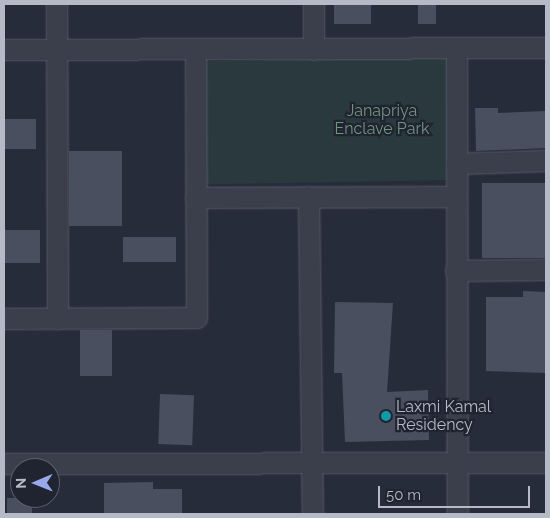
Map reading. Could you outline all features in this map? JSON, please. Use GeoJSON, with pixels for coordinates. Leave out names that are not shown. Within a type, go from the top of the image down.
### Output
{"type":"FeatureCollection","features":[{"type":"Feature","properties":{"kind":"street"},"geometry":{"type":"LineString","coordinates":[[57,4],[58,319]]}},
{"type":"Feature","properties":{"kind":"street"},"geometry":{"type":"LineString","coordinates":[[314,4],[314,50]]}},
{"type":"Feature","properties":{"kind":"street"},"geometry":{"type":"LineString","coordinates":[[4,50],[56,49],[196,52],[546,48]]}},
{"type":"Feature","properties":{"kind":"street"},"geometry":{"type":"LineString","coordinates":[[456,49],[458,514]]}},
{"type":"Feature","properties":{"kind":"street"},"geometry":{"type":"LineString","coordinates":[[4,319],[197,318],[196,52]]}},
{"type":"Feature","properties":{"kind":"street"},"geometry":{"type":"LineString","coordinates":[[457,164],[546,161]]}},
{"type":"Feature","properties":{"kind":"street"},"geometry":{"type":"LineString","coordinates":[[309,197],[313,514]]}},
{"type":"Feature","properties":{"kind":"street"},"geometry":{"type":"LineString","coordinates":[[196,198],[457,197]]}},
{"type":"Feature","properties":{"kind":"street"},"geometry":{"type":"LineString","coordinates":[[456,271],[546,270]]}},
{"type":"Feature","properties":{"kind":"street"},"geometry":{"type":"LineString","coordinates":[[4,464],[311,463],[457,465],[546,463]]}},
{"type":"Feature","properties":{"kind":"green space","name":"Janapriya Enclave Park"},"geometry":{"type":"Polygon","coordinates":[[[449,57],[451,180],[206,184],[204,61],[449,57]]]}},
{"type":"Feature","properties":{"kind":"building"},"geometry":{"type":"Polygon","coordinates":[[[334,4],[371,4],[371,24],[334,24],[334,4]]]}},
{"type":"Feature","properties":{"kind":"building"},"geometry":{"type":"Polygon","coordinates":[[[418,4],[436,4],[436,24],[418,24],[418,4]]]}},
{"type":"Feature","properties":{"kind":"building"},"geometry":{"type":"Polygon","coordinates":[[[475,108],[498,108],[498,113],[546,111],[546,148],[476,151],[475,108]]]}},
{"type":"Feature","properties":{"kind":"building"},"geometry":{"type":"Polygon","coordinates":[[[4,119],[36,119],[36,149],[4,149],[4,119]]]}},
{"type":"Feature","properties":{"kind":"building"},"geometry":{"type":"Polygon","coordinates":[[[69,151],[122,151],[122,226],[69,226],[69,151]]]}},
{"type":"Feature","properties":{"kind":"building"},"geometry":{"type":"Polygon","coordinates":[[[482,183],[546,183],[546,258],[482,258],[482,183]]]}},
{"type":"Feature","properties":{"kind":"building"},"geometry":{"type":"Polygon","coordinates":[[[4,230],[40,230],[40,263],[4,263],[4,230]]]}},
{"type":"Feature","properties":{"kind":"building"},"geometry":{"type":"Polygon","coordinates":[[[123,237],[176,237],[176,262],[123,262],[123,237]]]}},
{"type":"Feature","properties":{"kind":"building"},"geometry":{"type":"Polygon","coordinates":[[[523,291],[546,292],[546,373],[486,371],[486,297],[523,297],[523,291]]]}},
{"type":"Feature","properties":{"kind":"building"},"geometry":{"type":"Polygon","coordinates":[[[335,302],[393,303],[387,392],[428,390],[429,440],[345,442],[342,373],[334,373],[335,302]]]}},
{"type":"Feature","properties":{"kind":"building"},"geometry":{"type":"Polygon","coordinates":[[[80,330],[112,330],[112,376],[80,376],[80,330]]]}},
{"type":"Feature","properties":{"kind":"building"},"geometry":{"type":"Polygon","coordinates":[[[160,394],[194,395],[192,445],[158,444],[160,394]]]}},
{"type":"Feature","properties":{"kind":"building"},"geometry":{"type":"Polygon","coordinates":[[[153,482],[153,489],[182,489],[182,514],[104,514],[104,483],[153,482]]]}},
{"type":"Feature","properties":{"kind":"building"},"geometry":{"type":"Polygon","coordinates":[[[7,498],[10,498],[10,508],[32,508],[32,514],[7,514],[7,498]]]}},
{"type":"Feature","properties":{"kind":"place","name":"Laxmi Kamal Residency"},"geometry":{"type":"Point","coordinates":[386,416]}}]}
